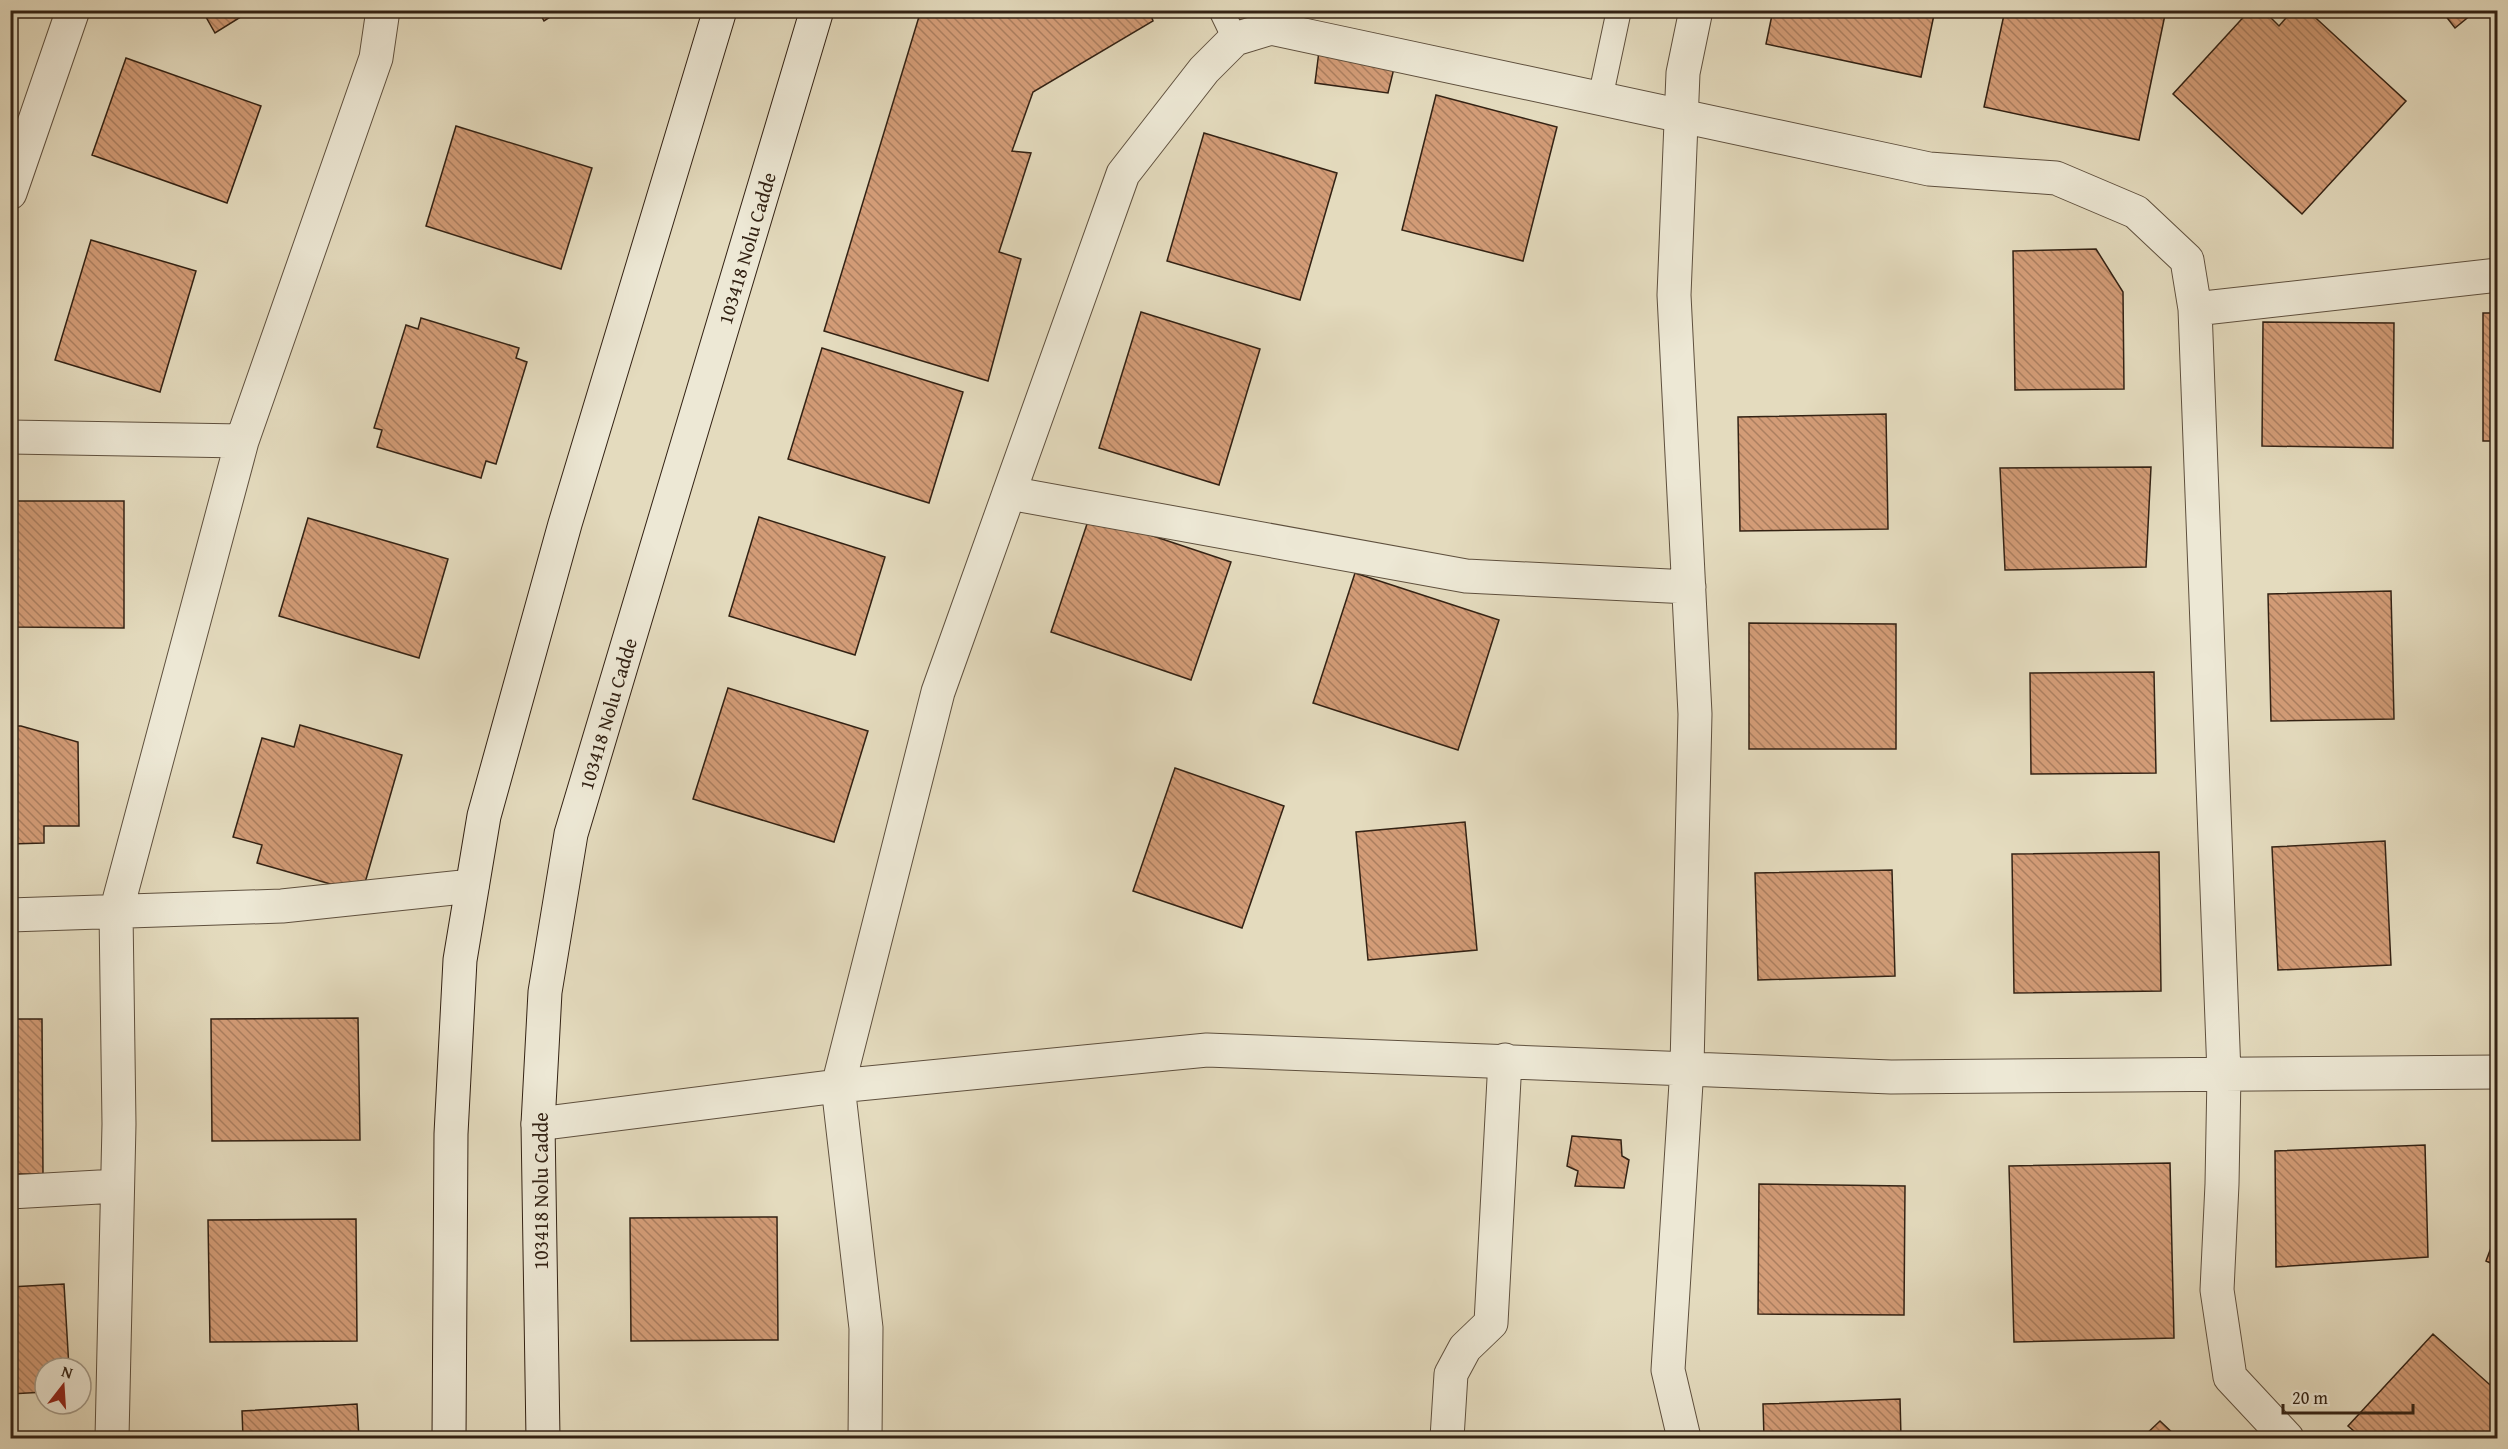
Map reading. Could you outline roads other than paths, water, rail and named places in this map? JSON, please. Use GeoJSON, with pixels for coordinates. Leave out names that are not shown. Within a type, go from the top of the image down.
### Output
{"type":"FeatureCollection","features":[{"type":"Feature","properties":{"kind":"street"},"geometry":{"type":"LineString","coordinates":[[10,193],[18,148],[73,10]]}},
{"type":"Feature","properties":{"kind":"street"},"geometry":{"type":"LineString","coordinates":[[112,1438],[119,1124],[116,912],[242,441],[376,58],[383,10]]}},
{"type":"Feature","properties":{"kind":"street"},"geometry":{"type":"LineString","coordinates":[[449,1438],[451,1134],[460,960],[484,816],[565,524],[720,10]]}},
{"type":"Feature","properties":{"kind":"street","name":"103418 Nolu Cadde"},"geometry":{"type":"LineString","coordinates":[[543,1438],[538,1124],[545,992],[571,834],[817,10]]}},
{"type":"Feature","properties":{"kind":"street"},"geometry":{"type":"LineString","coordinates":[[1684,1438],[1668,1370],[1687,1067],[1695,714],[1674,295],[1683,73],[1696,10]]}},
{"type":"Feature","properties":{"kind":"street"},"geometry":{"type":"LineString","coordinates":[[865,1438],[866,1328],[838,1086],[938,692],[1123,174],[1204,70],[1235,39],[1270,28],[1929,169],[2056,178],[2136,212],[2187,260],[2195,309],[2224,1074],[2217,1290],[2230,1377],[2287,1438]]}},
{"type":"Feature","properties":{"kind":"street"},"geometry":{"type":"LineString","coordinates":[[2195,309],[2498,275]]}},
{"type":"Feature","properties":{"kind":"street"},"geometry":{"type":"LineString","coordinates":[[10,437],[242,441]]}},
{"type":"Feature","properties":{"kind":"street"},"geometry":{"type":"LineString","coordinates":[[1009,493],[1466,576],[1689,587]]}},
{"type":"Feature","properties":{"kind":"street"},"geometry":{"type":"LineString","coordinates":[[10,915],[282,906],[472,886]]}},
{"type":"Feature","properties":{"kind":"street"},"geometry":{"type":"LineString","coordinates":[[538,1124],[838,1086],[1207,1050],[1687,1067],[1891,1077],[2498,1072]]}},
{"type":"Feature","properties":{"kind":"street"},"geometry":{"type":"LineString","coordinates":[[1447,1438],[1451,1374],[1465,1348],[1491,1323],[1505,1060]]}},
{"type":"Feature","properties":{"kind":"street"},"geometry":{"type":"LineString","coordinates":[[10,1192],[117,1186]]}},
{"type":"Feature","properties":{"kind":"lane"},"geometry":{"type":"LineString","coordinates":[[1221,10],[1235,39]]}},
{"type":"Feature","properties":{"kind":"lane"},"geometry":{"type":"LineString","coordinates":[[1600,99],[1619,10]]}}]}
